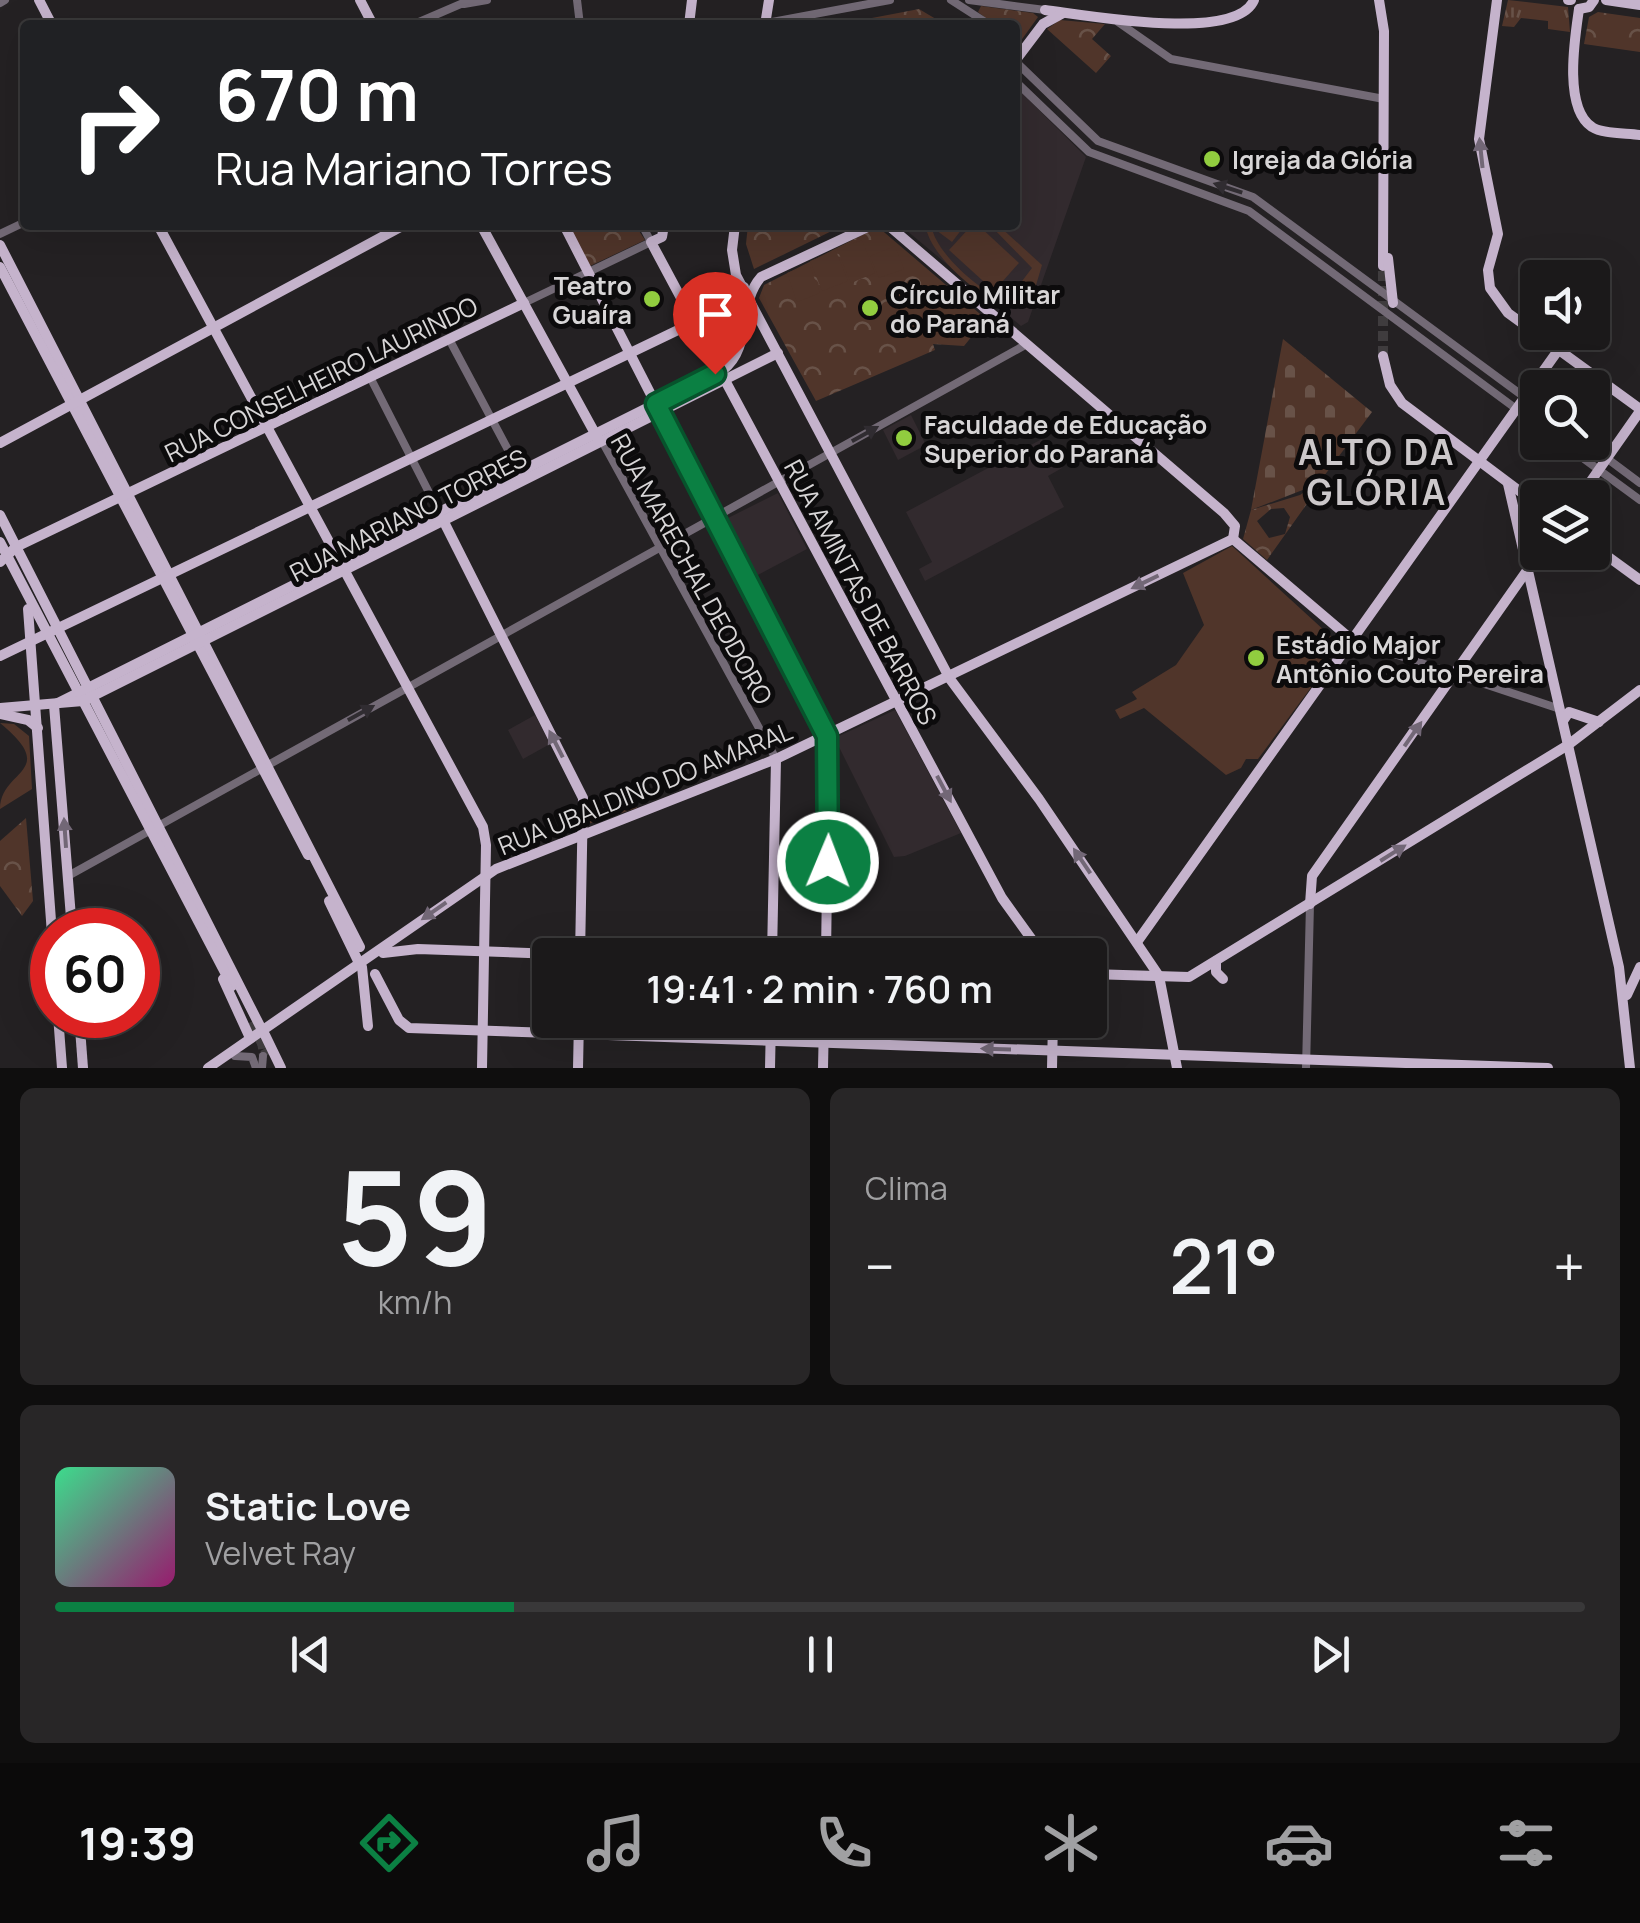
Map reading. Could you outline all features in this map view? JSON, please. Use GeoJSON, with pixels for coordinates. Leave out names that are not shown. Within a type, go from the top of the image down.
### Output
{"type":"FeatureCollection","features":[{"type":"Feature","properties":{"kind":"main road"},"geometry":{"type":"LineString","coordinates":[[1020,46],[1048,5],[1114,19],[1163,24],[1233,19],[1247,13],[1254,0]]}},
{"type":"Feature","properties":{"kind":"main road"},"geometry":{"type":"LineString","coordinates":[[1497,0],[1479,139],[1497,230],[1488,275],[1494,298],[1520,318]]}},
{"type":"Feature","properties":{"kind":"main road"},"geometry":{"type":"LineString","coordinates":[[1594,0],[1590,8],[1572,2],[1571,66],[1577,98],[1592,128],[1640,135]]}},
{"type":"Feature","properties":{"kind":"main road"},"geometry":{"type":"LineString","coordinates":[[1606,0],[1640,5]]}},
{"type":"Feature","properties":{"kind":"main road"},"geometry":{"type":"LineString","coordinates":[[1378,2],[1384,99],[1383,266]]}},
{"type":"Feature","properties":{"kind":"main road"},"geometry":{"type":"LineString","coordinates":[[1020,55],[1043,24],[1063,6]]}},
{"type":"Feature","properties":{"kind":"main road"},"geometry":{"type":"LineString","coordinates":[[1384,219],[1393,303]]}},
{"type":"Feature","properties":{"kind":"main road"},"geometry":{"type":"LineString","coordinates":[[161,230],[482,824],[486,875],[482,1068]]}},
{"type":"Feature","properties":{"kind":"main road"},"geometry":{"type":"LineString","coordinates":[[0,443],[395,230]]}},
{"type":"Feature","properties":{"kind":"main road","name":"RUA MARECHAL DEODORO"},"geometry":{"type":"LineString","coordinates":[[484,230],[598,438]]}},
{"type":"Feature","properties":{"kind":"main road"},"geometry":{"type":"LineString","coordinates":[[567,230],[827,736],[826,938]]}},
{"type":"Feature","properties":{"kind":"main road"},"geometry":{"type":"LineString","coordinates":[[735,230],[732,250],[748,300],[950,679],[1158,976],[1176,1068]]}},
{"type":"Feature","properties":{"kind":"main road"},"geometry":{"type":"LineString","coordinates":[[0,656],[694,322],[748,300],[772,262],[846,230]]}},
{"type":"Feature","properties":{"kind":"main road"},"geometry":{"type":"LineString","coordinates":[[725,372],[741,343],[748,300],[756,282],[770,270],[861,230]]}},
{"type":"Feature","properties":{"kind":"main road"},"geometry":{"type":"LineString","coordinates":[[894,230],[1224,513],[1235,526],[1232,539],[1352,640]]}},
{"type":"Feature","properties":{"kind":"main road","name":"RUA AMINTAS DE BARROS"},"geometry":{"type":"LineString","coordinates":[[659,235],[694,322],[725,372],[1005,904],[1030,938]]}},
{"type":"Feature","properties":{"kind":"main road"},"geometry":{"type":"LineString","coordinates":[[0,245],[76,402],[88,436],[146,528],[166,576],[168,593],[218,666],[254,736],[292,832],[360,946]]}},
{"type":"Feature","properties":{"kind":"main road"},"geometry":{"type":"LineString","coordinates":[[3,272],[20,284]]}},
{"type":"Feature","properties":{"kind":"main road"},"geometry":{"type":"LineString","coordinates":[[3,272],[103,444],[143,544],[184,601],[216,685],[264,767]]}},
{"type":"Feature","properties":{"kind":"main road"},"geometry":{"type":"LineString","coordinates":[[728,306],[748,300]]}},
{"type":"Feature","properties":{"kind":"main road","name":"RUA CONSELHEIRO LAURINDO"},"geometry":{"type":"LineString","coordinates":[[8,554],[524,304]]}},
{"type":"Feature","properties":{"kind":"main road"},"geometry":{"type":"LineString","coordinates":[[1560,350],[1640,410],[1610,454]]}},
{"type":"Feature","properties":{"kind":"main road"},"geometry":{"type":"LineString","coordinates":[[725,372],[746,369],[778,353]]}},
{"type":"Feature","properties":{"kind":"main road"},"geometry":{"type":"LineString","coordinates":[[1383,356],[1394,393],[1520,492]]}},
{"type":"Feature","properties":{"kind":"main road","name":"RUA MARIANO TORRES"},"geometry":{"type":"LineString","coordinates":[[441,516],[469,497],[556,464],[690,386],[725,372]]}},
{"type":"Feature","properties":{"kind":"main road","name":"RUA MARIANO TORRES"},"geometry":{"type":"LineString","coordinates":[[658,407],[702,391],[725,372]]}},
{"type":"Feature","properties":{"kind":"main road"},"geometry":{"type":"LineString","coordinates":[[690,386],[702,391]]}},
{"type":"Feature","properties":{"kind":"main road"},"geometry":{"type":"LineString","coordinates":[[1136,942],[1520,404]]}},
{"type":"Feature","properties":{"kind":"main road"},"geometry":{"type":"LineString","coordinates":[[88,436],[103,444]]}},
{"type":"Feature","properties":{"kind":"main road","name":"RUA MARIANO TORRES"},"geometry":{"type":"LineString","coordinates":[[0,711],[54,705],[85,693],[303,590],[441,516],[492,496],[575,444],[598,438]]}},
{"type":"Feature","properties":{"kind":"main road"},"geometry":{"type":"LineString","coordinates":[[556,464],[575,444]]}},
{"type":"Feature","properties":{"kind":"main road"},"geometry":{"type":"LineString","coordinates":[[1591,480],[1606,460]]}},
{"type":"Feature","properties":{"kind":"main road"},"geometry":{"type":"LineString","coordinates":[[1508,484],[1520,535]]}},
{"type":"Feature","properties":{"kind":"main road"},"geometry":{"type":"LineString","coordinates":[[469,497],[492,496]]}},
{"type":"Feature","properties":{"kind":"main road"},"geometry":{"type":"LineString","coordinates":[[0,515],[8,554],[24,594],[33,640],[50,908]]}},
{"type":"Feature","properties":{"kind":"main road"},"geometry":{"type":"LineString","coordinates":[[441,516],[581,793],[581,938]]}},
{"type":"Feature","properties":{"kind":"main road"},"geometry":{"type":"LineString","coordinates":[[143,544],[146,528]]}},
{"type":"Feature","properties":{"kind":"main road","name":"RUA UBALDINO DO AMARAL"},"geometry":{"type":"LineString","coordinates":[[208,1068],[235,1056],[486,875],[776,760],[1232,539]]}},
{"type":"Feature","properties":{"kind":"main road"},"geometry":{"type":"LineString","coordinates":[[0,542],[53,631],[251,1022]]}},
{"type":"Feature","properties":{"kind":"main road"},"geometry":{"type":"LineString","coordinates":[[1610,558],[1640,580]]}},
{"type":"Feature","properties":{"kind":"main road","name":"RUA MARIANO TORRES"},"geometry":{"type":"LineString","coordinates":[[198,638],[287,588],[342,566]]}},
{"type":"Feature","properties":{"kind":"main road"},"geometry":{"type":"LineString","coordinates":[[1310,904],[1312,876],[1527,570]]}},
{"type":"Feature","properties":{"kind":"main road"},"geometry":{"type":"LineString","coordinates":[[1528,570],[1619,967],[1630,1068]]}},
{"type":"Feature","properties":{"kind":"main road"},"geometry":{"type":"LineString","coordinates":[[287,588],[303,590]]}},
{"type":"Feature","properties":{"kind":"main road"},"geometry":{"type":"LineString","coordinates":[[168,593],[184,601]]}},
{"type":"Feature","properties":{"kind":"main road"},"geometry":{"type":"LineString","coordinates":[[24,594],[53,631]]}},
{"type":"Feature","properties":{"kind":"main road"},"geometry":{"type":"LineString","coordinates":[[216,685],[218,666]]}},
{"type":"Feature","properties":{"kind":"main road"},"geometry":{"type":"LineString","coordinates":[[1444,688],[1458,690]]}},
{"type":"Feature","properties":{"kind":"main road"},"geometry":{"type":"LineString","coordinates":[[1162,996],[1184,977],[1568,745],[1640,690]]}},
{"type":"Feature","properties":{"kind":"main road"},"geometry":{"type":"LineString","coordinates":[[54,705],[70,908]]}},
{"type":"Feature","properties":{"kind":"main road"},"geometry":{"type":"LineString","coordinates":[[0,711],[28,720],[38,729]]}},
{"type":"Feature","properties":{"kind":"main road"},"geometry":{"type":"LineString","coordinates":[[1564,714],[1593,723]]}},
{"type":"Feature","properties":{"kind":"main road"},"geometry":{"type":"LineString","coordinates":[[237,725],[254,736]]}},
{"type":"Feature","properties":{"kind":"main road","name":"RUA MARECHAL DEODORO"},"geometry":{"type":"LineString","coordinates":[[772,938],[776,760]]}},
{"type":"Feature","properties":{"kind":"main road"},"geometry":{"type":"LineString","coordinates":[[324,880],[335,886],[364,941],[382,950],[532,953]]}},
{"type":"Feature","properties":{"kind":"main road"},"geometry":{"type":"LineString","coordinates":[[324,880],[332,909],[361,965],[368,1026]]}},
{"type":"Feature","properties":{"kind":"main road"},"geometry":{"type":"LineString","coordinates":[[382,950],[414,1028]]}},
{"type":"Feature","properties":{"kind":"main road"},"geometry":{"type":"LineString","coordinates":[[1216,961],[1216,972],[1223,979]]}},
{"type":"Feature","properties":{"kind":"main road"},"geometry":{"type":"LineString","coordinates":[[224,967],[264,1033],[278,1068]]}},
{"type":"Feature","properties":{"kind":"main road"},"geometry":{"type":"LineString","coordinates":[[224,967],[229,998],[250,1038]]}},
{"type":"Feature","properties":{"kind":"main road"},"geometry":{"type":"LineString","coordinates":[[1619,967],[1627,974],[1638,970]]}},
{"type":"Feature","properties":{"kind":"main road"},"geometry":{"type":"LineString","coordinates":[[1625,1006],[1638,970]]}},
{"type":"Feature","properties":{"kind":"main road"},"geometry":{"type":"LineString","coordinates":[[375,974],[399,1020],[414,1028],[532,1032]]}},
{"type":"Feature","properties":{"kind":"main road"},"geometry":{"type":"LineString","coordinates":[[1107,974],[1184,977]]}},
{"type":"Feature","properties":{"kind":"main road","name":"RUA UBALDINO DO AMARAL"},"geometry":{"type":"LineString","coordinates":[[220,1063],[250,1038],[264,1033]]}},
{"type":"Feature","properties":{"kind":"main road"},"geometry":{"type":"LineString","coordinates":[[60,1038],[62,1068]]}},
{"type":"Feature","properties":{"kind":"main road"},"geometry":{"type":"LineString","coordinates":[[80,1038],[82,1068]]}},
{"type":"Feature","properties":{"kind":"main road"},"geometry":{"type":"LineString","coordinates":[[578,1038],[578,1068]]}},
{"type":"Feature","properties":{"kind":"main road"},"geometry":{"type":"LineString","coordinates":[[688,1038],[1174,1055],[1306,1064],[1548,1068]]}},
{"type":"Feature","properties":{"kind":"main road"},"geometry":{"type":"LineString","coordinates":[[770,1038],[770,1068]]}},
{"type":"Feature","properties":{"kind":"main road"},"geometry":{"type":"LineString","coordinates":[[823,1068],[824,1038]]}},
{"type":"Feature","properties":{"kind":"main road"},"geometry":{"type":"LineString","coordinates":[[1052,1068],[1053,1038]]}},
{"type":"Feature","properties":{"kind":"main road"},"geometry":{"type":"LineString","coordinates":[[265,1055],[278,1068]]}},
{"type":"Feature","properties":{"kind":"main road"},"geometry":{"type":"LineString","coordinates":[[200,1068],[220,1063]]}},
{"type":"Feature","properties":{"kind":"street"},"geometry":{"type":"LineString","coordinates":[[422,20],[470,0]]}},
{"type":"Feature","properties":{"kind":"street"},"geometry":{"type":"LineString","coordinates":[[452,5],[487,0]]}},
{"type":"Feature","properties":{"kind":"street"},"geometry":{"type":"LineString","coordinates":[[783,20],[890,0]]}},
{"type":"Feature","properties":{"kind":"street"},"geometry":{"type":"LineString","coordinates":[[951,0],[984,20]]}},
{"type":"Feature","properties":{"kind":"street"},"geometry":{"type":"LineString","coordinates":[[969,0],[1048,5]]}},
{"type":"Feature","properties":{"kind":"street"},"geometry":{"type":"LineString","coordinates":[[977,15],[982,2]]}},
{"type":"Feature","properties":{"kind":"street"},"geometry":{"type":"LineString","coordinates":[[1114,19],[1152,50],[1171,59],[1384,99]]}},
{"type":"Feature","properties":{"kind":"street"},"geometry":{"type":"LineString","coordinates":[[1020,67],[1098,141],[1253,198],[1520,395]]}},
{"type":"Feature","properties":{"kind":"street"},"geometry":{"type":"LineString","coordinates":[[1020,86],[1093,154],[1249,211],[1520,413]]}},
{"type":"Feature","properties":{"kind":"street"},"geometry":{"type":"LineString","coordinates":[[1093,154],[1098,141]]}},
{"type":"Feature","properties":{"kind":"street","name":"RUA CONSELHEIRO LAURINDO"},"geometry":{"type":"LineString","coordinates":[[524,304],[659,235]]}},
{"type":"Feature","properties":{"kind":"street"},"geometry":{"type":"LineString","coordinates":[[449,339],[522,476]]}},
{"type":"Feature","properties":{"kind":"street"},"geometry":{"type":"LineString","coordinates":[[68,876],[1027,344]]}},
{"type":"Feature","properties":{"kind":"street"},"geometry":{"type":"LineString","coordinates":[[370,377],[441,516]]}},
{"type":"Feature","properties":{"kind":"street","name":"RUA MARECHAL DEODORO"},"geometry":{"type":"LineString","coordinates":[[598,438],[776,760]]}},
{"type":"Feature","properties":{"kind":"street"},"geometry":{"type":"LineString","coordinates":[[1585,460],[1640,500]]}},
{"type":"Feature","properties":{"kind":"street"},"geometry":{"type":"LineString","coordinates":[[1610,460],[1640,483]]}},
{"type":"Feature","properties":{"kind":"street"},"geometry":{"type":"LineString","coordinates":[[1352,640],[1564,714]]}},
{"type":"Feature","properties":{"kind":"street"},"geometry":{"type":"LineString","coordinates":[[1306,1064],[1310,904]]}},
{"type":"Feature","properties":{"kind":"street"},"geometry":{"type":"LineString","coordinates":[[259,1068],[265,1055]]}},
{"type":"Feature","properties":{"kind":"street"},"geometry":{"type":"LineString","coordinates":[[235,1056],[252,1057],[259,1068]]}},
{"type":"Feature","properties":{"kind":"shaded area"},"geometry":{"type":"Polygon","coordinates":[[[1020,91],[1086,157],[1028,322],[1021,326],[906,230],[1020,230],[1020,91]]]}},
{"type":"Feature","properties":{"kind":"shaded area","name":"Faculdade de Educação Superior do Paraná"},"geometry":{"type":"Polygon","coordinates":[[[911,415],[926,445],[898,460],[883,430],[911,415]]]}},
{"type":"Feature","properties":{"kind":"shaded area"},"geometry":{"type":"Polygon","coordinates":[[[1042,439],[1062,468],[1048,476],[1064,507],[925,581],[919,569],[932,562],[906,512],[1042,439]]]}},
{"type":"Feature","properties":{"kind":"shaded area"},"geometry":{"type":"Polygon","coordinates":[[[778,493],[807,549],[752,578],[722,521],[778,493]]]}},
{"type":"Feature","properties":{"kind":"shaded area"},"geometry":{"type":"Polygon","coordinates":[[[895,710],[961,833],[894,857],[837,743],[839,736],[895,710]]]}},
{"type":"Feature","properties":{"kind":"shaded area"},"geometry":{"type":"Polygon","coordinates":[[[535,715],[550,744],[523,759],[508,730],[535,715]]]}},
{"type":"Feature","properties":{"kind":"green space"},"geometry":{"type":"Polygon","coordinates":[[[1508,0],[1568,7],[1570,32],[1548,29],[1548,21],[1521,18],[1514,27],[1502,26],[1508,0]]]}},
{"type":"Feature","properties":{"kind":"green space"},"geometry":{"type":"Polygon","coordinates":[[[981,6],[1038,17],[1020,42],[1020,20],[988,20],[978,12],[981,6]]]}},
{"type":"Feature","properties":{"kind":"green space"},"geometry":{"type":"Polygon","coordinates":[[[914,10],[938,20],[861,20],[914,10]]]}},
{"type":"Feature","properties":{"kind":"green space"},"geometry":{"type":"Polygon","coordinates":[[[1598,12],[1640,18],[1640,52],[1584,44],[1589,17],[1598,12]]]}},
{"type":"Feature","properties":{"kind":"green space"},"geometry":{"type":"Polygon","coordinates":[[[1060,20],[1105,24],[1092,39],[1111,56],[1096,73],[1047,29],[1060,20]]]}},
{"type":"Feature","properties":{"kind":"green space"},"geometry":{"type":"Polygon","coordinates":[[[571,230],[638,230],[645,240],[590,266],[571,230]]]}},
{"type":"Feature","properties":{"kind":"green space"},"geometry":{"type":"Polygon","coordinates":[[[747,230],[834,230],[754,269],[746,244],[747,230]]]}},
{"type":"Feature","properties":{"kind":"green space","name":"Círculo Militar do Paraná"},"geometry":{"type":"Polygon","coordinates":[[[872,230],[882,230],[986,319],[964,346],[933,344],[935,350],[816,401],[759,298],[764,285],[872,230]]]}},
{"type":"Feature","properties":{"kind":"green space"},"geometry":{"type":"Polygon","coordinates":[[[927,230],[933,230],[941,248],[961,271],[1007,301],[1032,268],[995,230],[1004,230],[1042,265],[1034,292],[1015,306],[990,298],[960,277],[927,230]]]}},
{"type":"Feature","properties":{"kind":"green space"},"geometry":{"type":"Polygon","coordinates":[[[936,230],[961,230],[952,242],[936,230]]]}},
{"type":"Feature","properties":{"kind":"green space"},"geometry":{"type":"Polygon","coordinates":[[[967,230],[983,230],[1019,263],[994,291],[949,250],[967,230]]]}},
{"type":"Feature","properties":{"kind":"green space"},"geometry":{"type":"Polygon","coordinates":[[[862,240],[875,273],[851,283],[837,249],[862,240]]]}},
{"type":"Feature","properties":{"kind":"green space"},"geometry":{"type":"Polygon","coordinates":[[[895,246],[904,269],[879,278],[870,256],[895,246]]]}},
{"type":"Feature","properties":{"kind":"green space"},"geometry":{"type":"Polygon","coordinates":[[[836,251],[848,281],[822,291],[810,261],[836,251]]]}},
{"type":"Feature","properties":{"kind":"green space"},"geometry":{"type":"Polygon","coordinates":[[[809,264],[820,293],[797,302],[787,273],[809,264]]]}},
{"type":"Feature","properties":{"kind":"green space"},"geometry":{"type":"Polygon","coordinates":[[[1283,339],[1372,412],[1318,484],[1251,510],[1283,339]]]}},
{"type":"Feature","properties":{"kind":"green space"},"geometry":{"type":"Polygon","coordinates":[[[1326,477],[1267,560],[1243,539],[1251,510],[1300,495],[1326,477]],[[1284,508],[1271,509],[1257,521],[1269,538],[1285,534],[1290,517],[1284,508]]]}},
{"type":"Feature","properties":{"kind":"green space","name":"Estádio Major Antônio Couto Pereira"},"geometry":{"type":"Polygon","coordinates":[[[1232,546],[1337,642],[1327,666],[1258,759],[1246,759],[1241,768],[1226,775],[1144,708],[1120,719],[1115,710],[1137,699],[1132,692],[1176,665],[1204,625],[1183,573],[1232,546]]]}},
{"type":"Feature","properties":{"kind":"green space"},"geometry":{"type":"Polygon","coordinates":[[[0,723],[14,724],[29,736],[32,789],[0,809],[3,796],[27,762],[18,739],[0,723]]]}},
{"type":"Feature","properties":{"kind":"green space"},"geometry":{"type":"Polygon","coordinates":[[[627,791],[637,808],[588,824],[588,817],[627,791]]]}},
{"type":"Feature","properties":{"kind":"green space"},"geometry":{"type":"Polygon","coordinates":[[[26,818],[33,901],[22,916],[0,886],[0,841],[26,818]]]}},
{"type":"Feature","properties":{"kind":"tunnel"},"geometry":{"type":"LineString","coordinates":[[1383,266],[1383,356]]}},
{"type":"Feature","properties":{"kind":"tunnel"},"geometry":{"type":"LineString","coordinates":[[251,1022],[268,1055]]}},
{"type":"Feature","properties":{"kind":"tunnel"},"geometry":{"type":"LineString","coordinates":[[261,1041],[263,1056]]}},
{"type":"Feature","properties":{"kind":"place","name":"Igreja da Glória"},"geometry":{"type":"Point","coordinates":[1212,159]}},
{"type":"Feature","properties":{"kind":"place","name":"Teatro Guaíra"},"geometry":{"type":"Point","coordinates":[652,299]}},
{"type":"Feature","properties":{"kind":"place","name":"Círculo Militar do Paraná"},"geometry":{"type":"Point","coordinates":[870,308]}},
{"type":"Feature","properties":{"kind":"place","name":"Faculdade de Educação Superior do Paraná"},"geometry":{"type":"Point","coordinates":[904,438]}},
{"type":"Feature","properties":{"kind":"place","name":"Estádio Major Antônio Couto Pereira"},"geometry":{"type":"Point","coordinates":[1256,658]}},
{"type":"Feature","properties":{"kind":"district","name":"ALTO DA GLÓRIA"},"geometry":{"type":"Point","coordinates":[1377,472]}},
{"type":"Feature","properties":{"kind":"route"},"geometry":{"type":"LineString","coordinates":[[715,374],[656,404],[827,736],[828,862]]}}]}
